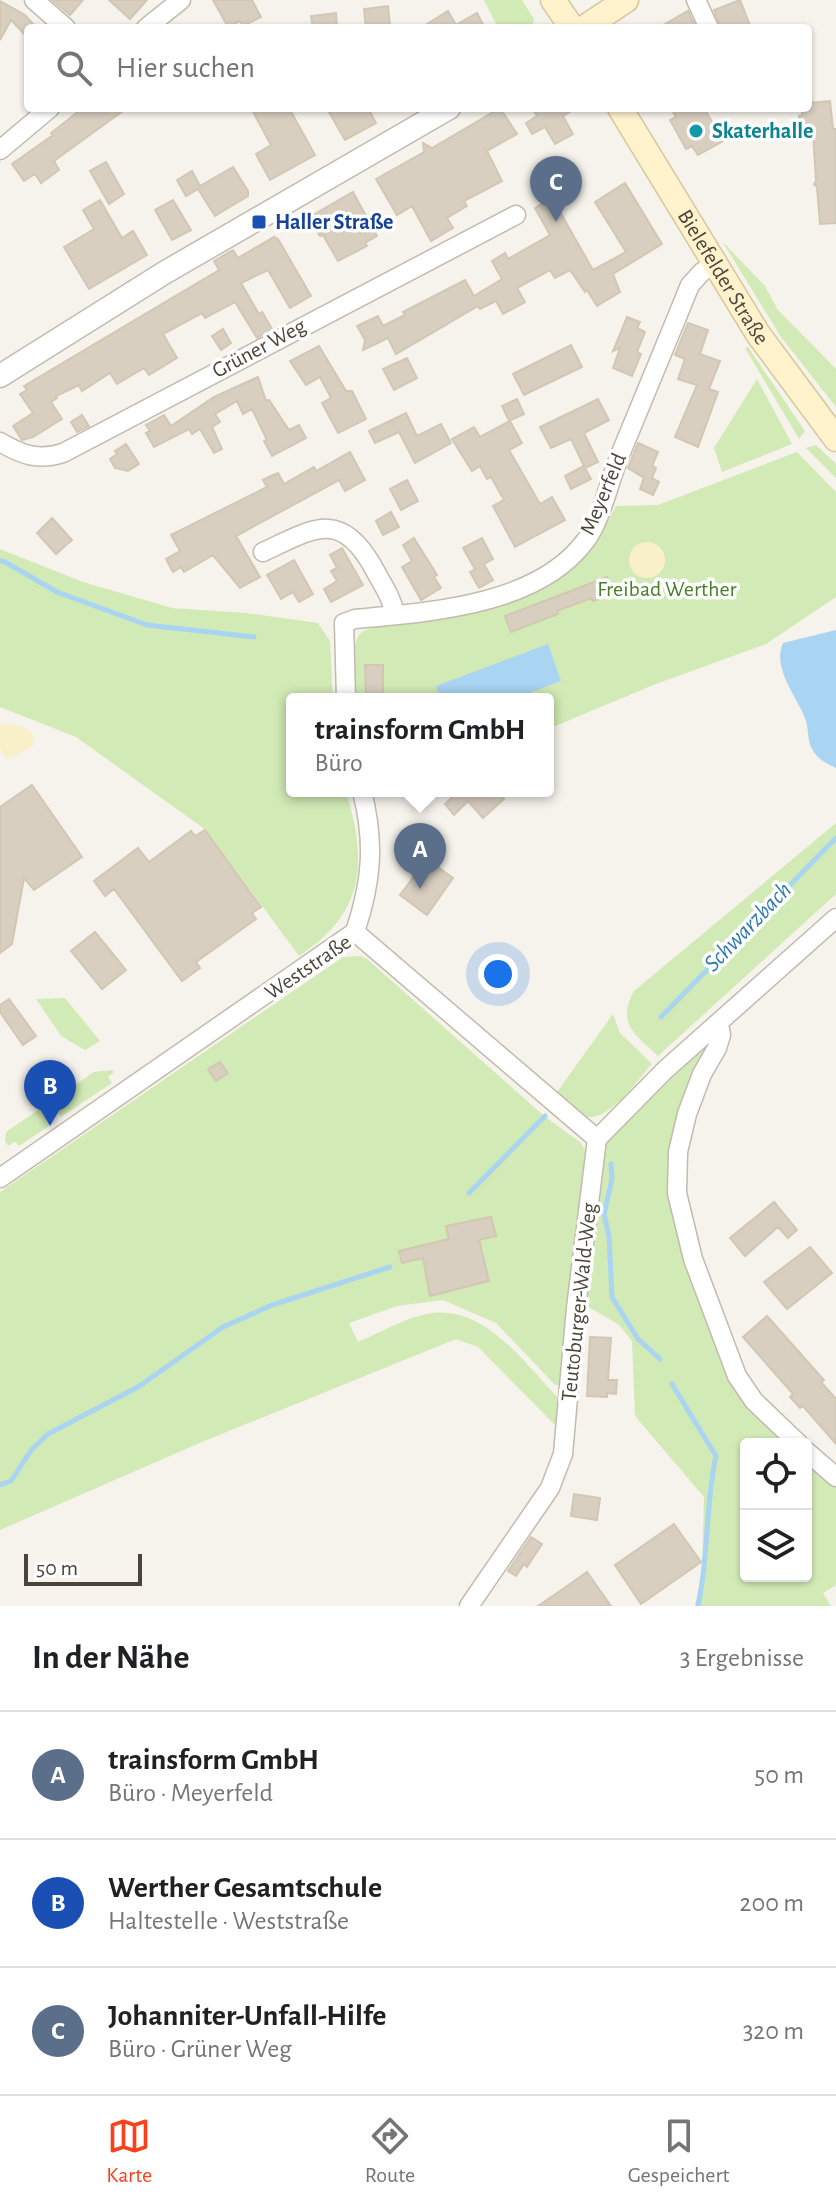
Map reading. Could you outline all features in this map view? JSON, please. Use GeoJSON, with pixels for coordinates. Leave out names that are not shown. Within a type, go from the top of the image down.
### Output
{"type":"FeatureCollection","features":[{"type":"Feature","properties":{"kind":"main road"},"geometry":{"type":"LineString","coordinates":[[553,0],[569,24]]}},
{"type":"Feature","properties":{"kind":"main road"},"geometry":{"type":"LineString","coordinates":[[590,24],[626,0]]}},
{"type":"Feature","properties":{"kind":"main road","name":"Bielefelder Straße"},"geometry":{"type":"LineString","coordinates":[[622,112],[758,334],[836,439]]}},
{"type":"Feature","properties":{"kind":"street"},"geometry":{"type":"LineString","coordinates":[[34,0],[61,24]]}},
{"type":"Feature","properties":{"kind":"street"},"geometry":{"type":"LineString","coordinates":[[151,24],[181,0]]}},
{"type":"Feature","properties":{"kind":"street"},"geometry":{"type":"LineString","coordinates":[[696,0],[707,24]]}},
{"type":"Feature","properties":{"kind":"street"},"geometry":{"type":"LineString","coordinates":[[0,150],[45,112]]}},
{"type":"Feature","properties":{"kind":"street"},"geometry":{"type":"LineString","coordinates":[[0,376],[164,273],[442,112]]}},
{"type":"Feature","properties":{"kind":"street","name":"Grüner Weg"},"geometry":{"type":"LineString","coordinates":[[0,442],[39,458],[63,453],[516,215]]}},
{"type":"Feature","properties":{"kind":"street","name":"Meyerfeld"},"geometry":{"type":"LineString","coordinates":[[346,693],[344,623],[355,619],[477,604],[521,588],[550,572],[586,540],[599,517],[609,482],[690,285],[714,264]]}},
{"type":"Feature","properties":{"kind":"street"},"geometry":{"type":"LineString","coordinates":[[263,552],[311,530],[348,534],[364,552],[393,602],[395,615]]}},
{"type":"Feature","properties":{"kind":"street"},"geometry":{"type":"LineString","coordinates":[[355,932],[365,903],[371,865],[371,830],[363,797]]}},
{"type":"Feature","properties":{"kind":"street"},"geometry":{"type":"LineString","coordinates":[[597,1139],[665,1070],[836,918]]}},
{"type":"Feature","properties":{"kind":"street","name":"Weststraße"},"geometry":{"type":"LineString","coordinates":[[0,1178],[355,932],[597,1139]]}},
{"type":"Feature","properties":{"kind":"street"},"geometry":{"type":"LineString","coordinates":[[719,1024],[721,1035],[687,1114],[678,1152],[677,1193],[693,1259],[737,1376],[754,1401],[793,1438]]}},
{"type":"Feature","properties":{"kind":"street","name":"Teutoburger-Wald-Weg"},"geometry":{"type":"LineString","coordinates":[[469,1606],[550,1488],[563,1454],[576,1308],[597,1139]]}},
{"type":"Feature","properties":{"kind":"street"},"geometry":{"type":"LineString","coordinates":[[812,1456],[836,1477]]}},
{"type":"Feature","properties":{"kind":"green space"},"geometry":{"type":"Polygon","coordinates":[[[484,0],[522,0],[534,19],[533,24],[496,24],[484,0]]]}},
{"type":"Feature","properties":{"kind":"green space"},"geometry":{"type":"Polygon","coordinates":[[[722,241],[765,286],[778,310],[836,369],[836,407],[781,337],[722,241]]]}},
{"type":"Feature","properties":{"kind":"green space"},"geometry":{"type":"Polygon","coordinates":[[[748,347],[805,431],[799,439],[745,348],[748,347]]]}},
{"type":"Feature","properties":{"kind":"green space"},"geometry":{"type":"Polygon","coordinates":[[[757,379],[792,444],[722,472],[714,448],[757,379]]]}},
{"type":"Feature","properties":{"kind":"green space"},"geometry":{"type":"Polygon","coordinates":[[[816,445],[836,464],[836,478],[806,448],[816,445]]]}},
{"type":"Feature","properties":{"kind":"green space","name":"Freibad Werther"},"geometry":{"type":"Polygon","coordinates":[[[797,452],[836,492],[836,597],[766,644],[656,684],[554,726],[554,693],[354,693],[353,653],[363,631],[465,615],[518,598],[564,571],[584,553],[616,506],[658,505],[797,452]]]}},
{"type":"Feature","properties":{"kind":"green space"},"geometry":{"type":"Polygon","coordinates":[[[0,549],[83,582],[172,608],[246,613],[318,623],[330,641],[333,693],[286,693],[286,797],[348,797],[357,841],[358,863],[356,884],[338,922],[299,956],[206,830],[76,737],[0,707],[0,549]]]}},
{"type":"Feature","properties":{"kind":"green space"},"geometry":{"type":"Polygon","coordinates":[[[836,823],[836,894],[658,1056],[631,1028],[628,1020],[629,1002],[634,991],[836,823]]]}},
{"type":"Feature","properties":{"kind":"green space"},"geometry":{"type":"Polygon","coordinates":[[[360,956],[543,1115],[581,1143],[587,1153],[563,1385],[555,1385],[496,1323],[443,1300],[397,1306],[349,1323],[358,1342],[424,1314],[453,1314],[471,1319],[505,1342],[561,1401],[558,1428],[478,1347],[456,1339],[202,1442],[0,1530],[0,1192],[343,957],[360,956]]]}},
{"type":"Feature","properties":{"kind":"green space"},"geometry":{"type":"Polygon","coordinates":[[[65,998],[100,1041],[85,1050],[61,1036],[36,999],[65,998]]]}},
{"type":"Feature","properties":{"kind":"green space"},"geometry":{"type":"Polygon","coordinates":[[[613,1014],[620,1033],[652,1064],[610,1109],[590,1117],[580,1115],[555,1095],[613,1014]]]}},
{"type":"Feature","properties":{"kind":"green space"},"geometry":{"type":"Polygon","coordinates":[[[712,1039],[673,1152],[731,1377],[787,1438],[740,1438],[740,1582],[812,1582],[812,1462],[836,1484],[836,1585],[823,1593],[831,1606],[695,1606],[702,1573],[704,1497],[635,1416],[632,1341],[619,1325],[584,1304],[602,1146],[712,1039]]]}},
{"type":"Feature","properties":{"kind":"green space"},"geometry":{"type":"Polygon","coordinates":[[[94,1072],[114,1072],[108,1077],[112,1083],[61,1117],[58,1113],[46,1120],[49,1126],[19,1146],[15,1142],[8,1146],[6,1132],[94,1072]]]}},
{"type":"Feature","properties":{"kind":"sand"},"geometry":{"type":"Polygon","coordinates":[[[647,542],[660,547],[665,560],[660,573],[647,578],[634,573],[629,560],[634,547],[647,542]]]}},
{"type":"Feature","properties":{"kind":"sand"},"geometry":{"type":"Polygon","coordinates":[[[5,723],[27,728],[34,737],[33,746],[5,758],[0,749],[0,725],[5,723]]]}},
{"type":"Feature","properties":{"kind":"water"},"geometry":{"type":"Polygon","coordinates":[[[836,630],[836,768],[819,758],[812,749],[805,718],[783,672],[780,652],[783,643],[836,630]]]}},
{"type":"Feature","properties":{"kind":"water"},"geometry":{"type":"Polygon","coordinates":[[[548,644],[561,681],[529,693],[439,693],[436,686],[548,644]]]}},
{"type":"Feature","properties":{"kind":"building"},"geometry":{"type":"Polygon","coordinates":[[[52,0],[83,0],[70,15],[52,0]]]}},
{"type":"Feature","properties":{"kind":"building"},"geometry":{"type":"Polygon","coordinates":[[[109,0],[147,0],[130,19],[109,0]]]}},
{"type":"Feature","properties":{"kind":"building"},"geometry":{"type":"Polygon","coordinates":[[[213,0],[252,0],[261,17],[247,24],[240,21],[226,24],[213,0]]]}},
{"type":"Feature","properties":{"kind":"building"},"geometry":{"type":"Polygon","coordinates":[[[740,0],[749,24],[719,24],[714,10],[740,0]]]}},
{"type":"Feature","properties":{"kind":"building"},"geometry":{"type":"Polygon","coordinates":[[[0,1],[25,15],[33,24],[24,24],[24,34],[11,20],[0,40],[0,1]]]}},
{"type":"Feature","properties":{"kind":"building"},"geometry":{"type":"Polygon","coordinates":[[[388,6],[390,24],[366,24],[364,9],[388,6]]]}},
{"type":"Feature","properties":{"kind":"building"},"geometry":{"type":"Polygon","coordinates":[[[448,11],[455,24],[427,24],[448,11]]]}},
{"type":"Feature","properties":{"kind":"building"},"geometry":{"type":"Polygon","coordinates":[[[688,11],[694,24],[665,24],[688,11]]]}},
{"type":"Feature","properties":{"kind":"building"},"geometry":{"type":"Polygon","coordinates":[[[336,13],[337,24],[312,24],[311,16],[336,13]]]}},
{"type":"Feature","properties":{"kind":"building"},"geometry":{"type":"Polygon","coordinates":[[[477,13],[483,24],[458,24],[477,13]]]}},
{"type":"Feature","properties":{"kind":"building"},"geometry":{"type":"Polygon","coordinates":[[[830,101],[833,129],[836,129],[836,223],[820,224],[817,187],[814,184],[813,132],[800,133],[799,116],[802,112],[812,112],[812,103],[830,101]]]}},
{"type":"Feature","properties":{"kind":"building"},"geometry":{"type":"Polygon","coordinates":[[[78,112],[121,112],[54,161],[59,170],[41,183],[35,174],[24,181],[12,164],[53,135],[51,133],[78,112]]]}},
{"type":"Feature","properties":{"kind":"building"},"geometry":{"type":"Polygon","coordinates":[[[253,112],[291,112],[315,155],[270,180],[256,154],[271,145],[253,112]]]}},
{"type":"Feature","properties":{"kind":"building"},"geometry":{"type":"Polygon","coordinates":[[[329,112],[370,112],[376,123],[345,140],[329,112]]]}},
{"type":"Feature","properties":{"kind":"building"},"geometry":{"type":"Polygon","coordinates":[[[493,112],[503,112],[517,134],[487,151],[502,181],[464,201],[467,206],[447,218],[453,228],[431,241],[412,206],[397,215],[376,179],[424,152],[423,143],[432,148],[493,112]]]}},
{"type":"Feature","properties":{"kind":"building"},"geometry":{"type":"Polygon","coordinates":[[[534,112],[570,112],[563,116],[573,134],[555,144],[545,127],[532,134],[526,123],[537,116],[534,112]]]}},
{"type":"Feature","properties":{"kind":"building","name":"Skaterhalle"},"geometry":{"type":"Polygon","coordinates":[[[673,112],[706,112],[723,141],[698,155],[692,146],[686,149],[670,120],[676,117],[673,112]]]}},
{"type":"Feature","properties":{"kind":"building"},"geometry":{"type":"Polygon","coordinates":[[[106,162],[124,194],[109,204],[90,171],[106,162]]]}},
{"type":"Feature","properties":{"kind":"building"},"geometry":{"type":"Polygon","coordinates":[[[233,167],[248,196],[215,216],[198,189],[186,196],[177,180],[192,171],[200,186],[233,167]]]}},
{"type":"Feature","properties":{"kind":"building"},"geometry":{"type":"Polygon","coordinates":[[[625,183],[662,244],[613,274],[620,292],[597,306],[570,270],[555,278],[550,270],[517,288],[525,302],[503,314],[496,301],[480,309],[478,306],[396,354],[388,338],[363,350],[365,340],[357,326],[378,316],[383,326],[405,315],[403,312],[465,280],[474,296],[502,279],[492,261],[505,253],[508,259],[550,235],[535,208],[552,198],[593,270],[626,252],[595,202],[625,183]]]}},
{"type":"Feature","properties":{"kind":"building"},"geometry":{"type":"Polygon","coordinates":[[[353,192],[377,236],[365,243],[367,246],[338,261],[314,226],[318,223],[313,215],[353,192]]]}},
{"type":"Feature","properties":{"kind":"building"},"geometry":{"type":"Polygon","coordinates":[[[100,200],[122,238],[133,231],[147,255],[89,289],[64,247],[94,229],[83,210],[100,200]]]}},
{"type":"Feature","properties":{"kind":"building"},"geometry":{"type":"Polygon","coordinates":[[[173,200],[191,230],[172,240],[155,210],[173,200]]]}},
{"type":"Feature","properties":{"kind":"building"},"geometry":{"type":"Polygon","coordinates":[[[274,237],[311,296],[290,308],[268,270],[241,283],[272,329],[257,338],[235,302],[205,318],[202,313],[163,334],[177,358],[149,375],[144,368],[117,384],[110,373],[82,391],[79,385],[56,396],[51,402],[62,419],[33,437],[22,440],[13,426],[33,413],[20,394],[27,390],[24,386],[219,270],[214,261],[233,250],[238,258],[274,237]]]}},
{"type":"Feature","properties":{"kind":"building"},"geometry":{"type":"Polygon","coordinates":[[[627,317],[640,322],[637,328],[645,332],[632,376],[613,368],[620,348],[613,351],[627,317]]]}},
{"type":"Feature","properties":{"kind":"building"},"geometry":{"type":"Polygon","coordinates":[[[688,323],[708,330],[700,354],[720,361],[709,389],[718,392],[698,447],[675,437],[697,385],[678,379],[685,359],[675,355],[688,323]]]}},
{"type":"Feature","properties":{"kind":"building"},"geometry":{"type":"Polygon","coordinates":[[[223,329],[231,343],[221,350],[212,336],[223,329]]]}},
{"type":"Feature","properties":{"kind":"building"},"geometry":{"type":"Polygon","coordinates":[[[571,345],[582,367],[524,395],[513,374],[571,345]]]}},
{"type":"Feature","properties":{"kind":"building"},"geometry":{"type":"Polygon","coordinates":[[[319,346],[346,391],[352,391],[366,419],[338,433],[322,403],[331,398],[320,377],[306,385],[290,361],[319,346]]]}},
{"type":"Feature","properties":{"kind":"building"},"geometry":{"type":"Polygon","coordinates":[[[407,358],[417,378],[394,390],[383,369],[407,358]]]}},
{"type":"Feature","properties":{"kind":"building"},"geometry":{"type":"Polygon","coordinates":[[[258,377],[266,401],[269,400],[289,430],[299,425],[306,438],[272,456],[252,409],[243,414],[237,401],[215,414],[220,422],[212,427],[222,449],[214,453],[200,429],[192,434],[189,429],[154,447],[146,433],[150,431],[146,425],[164,415],[171,426],[214,397],[258,377]]]}},
{"type":"Feature","properties":{"kind":"building"},"geometry":{"type":"Polygon","coordinates":[[[517,399],[524,414],[509,421],[502,406],[517,399]]]}},
{"type":"Feature","properties":{"kind":"building"},"geometry":{"type":"Polygon","coordinates":[[[598,399],[609,420],[584,433],[598,462],[585,468],[591,479],[571,489],[565,476],[584,466],[571,439],[551,448],[540,427],[598,399]]]}},
{"type":"Feature","properties":{"kind":"building"},"geometry":{"type":"Polygon","coordinates":[[[406,413],[417,436],[441,424],[451,443],[415,463],[399,432],[375,443],[369,431],[406,413]]]}},
{"type":"Feature","properties":{"kind":"building"},"geometry":{"type":"Polygon","coordinates":[[[82,415],[89,426],[77,432],[71,422],[82,415]]]}},
{"type":"Feature","properties":{"kind":"building"},"geometry":{"type":"Polygon","coordinates":[[[510,421],[522,443],[509,450],[540,504],[552,497],[565,520],[515,547],[493,506],[504,500],[491,477],[487,479],[480,466],[472,471],[452,439],[474,427],[480,437],[510,421]]]}},
{"type":"Feature","properties":{"kind":"building"},"geometry":{"type":"Polygon","coordinates":[[[638,443],[658,452],[652,466],[656,468],[652,478],[659,482],[653,495],[640,489],[644,478],[628,468],[638,443]]]}},
{"type":"Feature","properties":{"kind":"building"},"geometry":{"type":"Polygon","coordinates":[[[126,444],[139,464],[128,471],[115,468],[110,459],[117,454],[115,451],[126,444]]]}},
{"type":"Feature","properties":{"kind":"building"},"geometry":{"type":"Polygon","coordinates":[[[350,452],[365,480],[345,491],[339,480],[236,536],[260,577],[240,588],[213,555],[184,572],[181,567],[173,572],[166,559],[180,551],[171,535],[267,487],[263,480],[271,476],[278,473],[284,484],[350,452]]]}},
{"type":"Feature","properties":{"kind":"building"},"geometry":{"type":"Polygon","coordinates":[[[407,480],[418,501],[401,510],[390,489],[407,480]]]}},
{"type":"Feature","properties":{"kind":"building"},"geometry":{"type":"Polygon","coordinates":[[[391,512],[399,527],[383,535],[376,521],[391,512]]]}},
{"type":"Feature","properties":{"kind":"building"},"geometry":{"type":"Polygon","coordinates":[[[52,518],[72,540],[56,554],[37,533],[52,518]]]}},
{"type":"Feature","properties":{"kind":"building"},"geometry":{"type":"Polygon","coordinates":[[[414,538],[437,575],[434,577],[441,588],[421,600],[402,567],[412,561],[403,545],[414,538]]]}},
{"type":"Feature","properties":{"kind":"building"},"geometry":{"type":"Polygon","coordinates":[[[482,538],[493,559],[484,564],[493,580],[479,588],[470,572],[475,569],[463,548],[482,538]]]}},
{"type":"Feature","properties":{"kind":"building"},"geometry":{"type":"Polygon","coordinates":[[[342,548],[363,585],[331,602],[324,589],[337,581],[331,571],[337,568],[330,555],[342,548]]]}},
{"type":"Feature","properties":{"kind":"building"},"geometry":{"type":"Polygon","coordinates":[[[294,560],[313,594],[299,602],[293,592],[281,599],[267,575],[294,560]]]}},
{"type":"Feature","properties":{"kind":"building"},"geometry":{"type":"Polygon","coordinates":[[[607,577],[612,590],[605,593],[607,596],[593,601],[591,598],[511,632],[505,616],[607,577]]]}},
{"type":"Feature","properties":{"kind":"building"},"geometry":{"type":"Polygon","coordinates":[[[365,665],[383,665],[383,693],[366,693],[365,665]]]}},
{"type":"Feature","properties":{"kind":"building"},"geometry":{"type":"Polygon","coordinates":[[[32,785],[82,857],[34,890],[24,878],[12,944],[0,953],[0,807],[32,785]]]}},
{"type":"Feature","properties":{"kind":"building"},"geometry":{"type":"Polygon","coordinates":[[[453,797],[504,799],[483,818],[468,801],[454,815],[445,804],[453,797]]]}},
{"type":"Feature","properties":{"kind":"building"},"geometry":{"type":"Polygon","coordinates":[[[205,830],[261,907],[252,913],[256,919],[196,962],[200,968],[182,981],[114,889],[105,896],[94,881],[138,848],[149,862],[191,831],[195,836],[205,830]]]}},
{"type":"Feature","properties":{"kind":"building"},"geometry":{"type":"Polygon","coordinates":[[[427,859],[453,878],[427,915],[400,895],[427,859]]]}},
{"type":"Feature","properties":{"kind":"building"},"geometry":{"type":"Polygon","coordinates":[[[95,932],[126,970],[102,989],[71,951],[95,932]]]}},
{"type":"Feature","properties":{"kind":"building"},"geometry":{"type":"Polygon","coordinates":[[[9,999],[36,1036],[23,1045],[0,1012],[0,1005],[9,999]]]}},
{"type":"Feature","properties":{"kind":"building"},"geometry":{"type":"Polygon","coordinates":[[[220,1062],[228,1073],[216,1081],[208,1069],[220,1062]]]}},
{"type":"Feature","properties":{"kind":"building"},"geometry":{"type":"Polygon","coordinates":[[[774,1202],[797,1230],[788,1238],[778,1227],[745,1256],[730,1238],[774,1202]]]}},
{"type":"Feature","properties":{"kind":"building"},"geometry":{"type":"Polygon","coordinates":[[[491,1217],[496,1236],[479,1240],[489,1281],[430,1296],[423,1258],[402,1263],[399,1251],[449,1239],[446,1226],[491,1217]]]}},
{"type":"Feature","properties":{"kind":"building"},"geometry":{"type":"Polygon","coordinates":[[[810,1247],[832,1273],[787,1309],[764,1282],[810,1247]]]}},
{"type":"Feature","properties":{"kind":"building"},"geometry":{"type":"Polygon","coordinates":[[[767,1316],[824,1380],[821,1382],[836,1399],[836,1444],[803,1406],[800,1408],[790,1397],[793,1394],[743,1337],[767,1316]]]}},
{"type":"Feature","properties":{"kind":"building"},"geometry":{"type":"Polygon","coordinates":[[[590,1337],[611,1338],[608,1380],[617,1380],[616,1394],[587,1396],[590,1337]]]}},
{"type":"Feature","properties":{"kind":"building"},"geometry":{"type":"Polygon","coordinates":[[[574,1494],[600,1498],[597,1520],[571,1516],[574,1494]]]}},
{"type":"Feature","properties":{"kind":"building"},"geometry":{"type":"Polygon","coordinates":[[[674,1524],[701,1562],[641,1604],[615,1565],[674,1524]]]}},
{"type":"Feature","properties":{"kind":"building"},"geometry":{"type":"Polygon","coordinates":[[[531,1537],[542,1544],[527,1567],[524,1564],[516,1576],[508,1571],[531,1537]]]}},
{"type":"Feature","properties":{"kind":"building"},"geometry":{"type":"Polygon","coordinates":[[[587,1572],[611,1606],[538,1606],[563,1589],[587,1572]]]}},
{"type":"Feature","properties":{"kind":"waterway"},"geometry":{"type":"LineString","coordinates":[[0,561],[57,592],[147,625],[254,637]]}},
{"type":"Feature","properties":{"kind":"waterway","name":"Schwarzbach"},"geometry":{"type":"LineString","coordinates":[[661,1017],[836,838]]}},
{"type":"Feature","properties":{"kind":"waterway"},"geometry":{"type":"LineString","coordinates":[[469,1193],[545,1116]]}},
{"type":"Feature","properties":{"kind":"waterway","name":"Schwarzbach"},"geometry":{"type":"LineString","coordinates":[[611,1164],[612,1179],[604,1214],[609,1236],[612,1297],[638,1339],[660,1359]]}},
{"type":"Feature","properties":{"kind":"waterway"},"geometry":{"type":"LineString","coordinates":[[0,1485],[11,1481],[32,1449],[48,1434],[138,1387],[223,1327],[272,1305],[390,1267]]}},
{"type":"Feature","properties":{"kind":"waterway","name":"Schwarzbach"},"geometry":{"type":"LineString","coordinates":[[672,1384],[716,1456],[698,1606]]}},
{"type":"Feature","properties":{"kind":"place","name":"Skaterhalle"},"geometry":{"type":"Point","coordinates":[696,131]}},
{"type":"Feature","properties":{"kind":"place","name":"Haller Straße"},"geometry":{"type":"Point","coordinates":[259,222]}},
{"type":"Feature","properties":{"kind":"place","name":"Johanniter-Unfall-Hilfe"},"geometry":{"type":"Point","coordinates":[556,222]}},
{"type":"Feature","properties":{"kind":"place","name":"trainsform GmbH"},"geometry":{"type":"Point","coordinates":[420,889]}},
{"type":"Feature","properties":{"kind":"place","name":"Werther Gesamtschule"},"geometry":{"type":"Point","coordinates":[50,1126]}}]}
